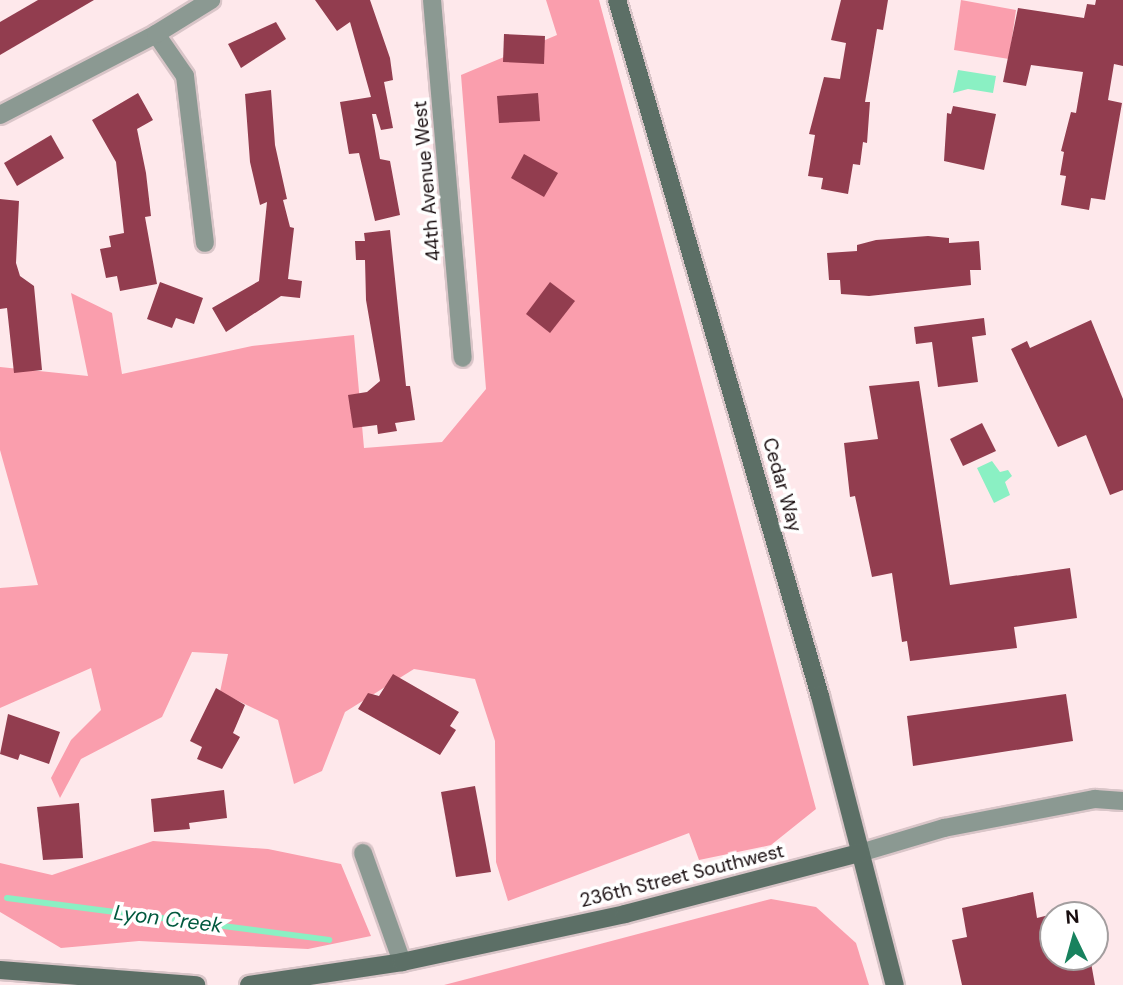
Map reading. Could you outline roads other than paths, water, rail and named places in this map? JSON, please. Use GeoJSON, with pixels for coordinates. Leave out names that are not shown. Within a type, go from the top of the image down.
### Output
{"type":"FeatureCollection","features":[{"type":"Feature","properties":{"kind":"main road","name":"Cedar Way"},"geometry":{"type":"LineString","coordinates":[[617,0],[703,286],[895,985]]}},
{"type":"Feature","properties":{"kind":"main road","name":"236th Street Southwest"},"geometry":{"type":"LineString","coordinates":[[249,985],[402,962],[625,914],[860,853]]}},
{"type":"Feature","properties":{"kind":"main road"},"geometry":{"type":"LineString","coordinates":[[0,970],[196,985]]}},
{"type":"Feature","properties":{"kind":"street","name":"44th Avenue West"},"geometry":{"type":"LineString","coordinates":[[432,0],[463,358]]}},
{"type":"Feature","properties":{"kind":"street"},"geometry":{"type":"LineString","coordinates":[[0,115],[156,34],[204,2]]}},
{"type":"Feature","properties":{"kind":"street"},"geometry":{"type":"LineString","coordinates":[[156,34],[185,76],[205,243]]}},
{"type":"Feature","properties":{"kind":"street","name":"236th Street Southwest"},"geometry":{"type":"LineString","coordinates":[[860,853],[944,828],[1095,799],[1123,801]]}},
{"type":"Feature","properties":{"kind":"street"},"geometry":{"type":"LineString","coordinates":[[363,853],[402,962]]}},
{"type":"Feature","properties":{"kind":"waterway","name":"Lyon Creek"},"geometry":{"type":"LineString","coordinates":[[7,898],[329,940]]}}]}
